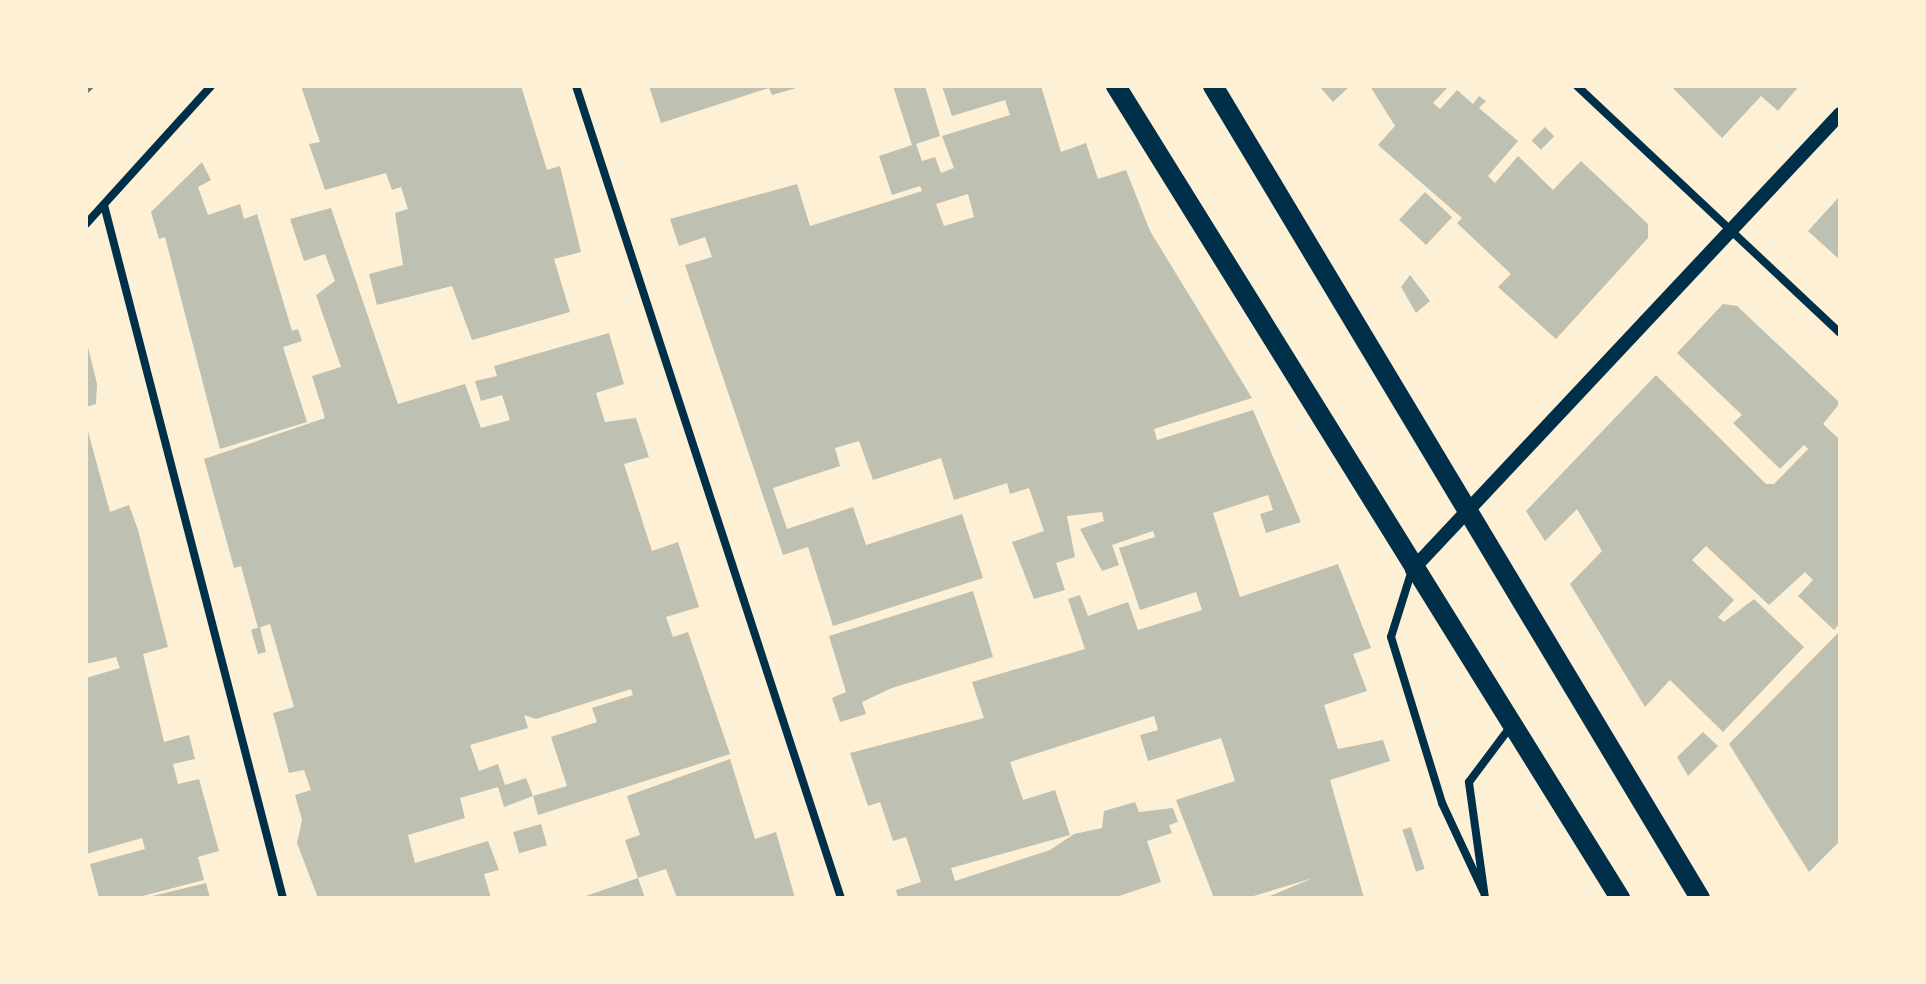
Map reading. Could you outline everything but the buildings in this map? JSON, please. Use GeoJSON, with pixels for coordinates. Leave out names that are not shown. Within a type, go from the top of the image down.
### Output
{"type":"FeatureCollection","features":[{"type":"Feature","properties":{"kind":"main road"},"geometry":{"type":"LineString","coordinates":[[1116,86],[1412,570],[1620,898]]}},
{"type":"Feature","properties":{"kind":"main road"},"geometry":{"type":"LineString","coordinates":[[1213,86],[1700,898]]}},
{"type":"Feature","properties":{"kind":"street"},"geometry":{"type":"LineString","coordinates":[[86,224],[211,86]]}},
{"type":"Feature","properties":{"kind":"street"},"geometry":{"type":"LineString","coordinates":[[576,86],[841,898]]}},
{"type":"Feature","properties":{"kind":"street"},"geometry":{"type":"LineString","coordinates":[[1577,86],[1840,333]]}},
{"type":"Feature","properties":{"kind":"street"},"geometry":{"type":"LineString","coordinates":[[1484,894],[1442,803],[1391,637],[1412,570],[1840,114]]}},
{"type":"Feature","properties":{"kind":"street"},"geometry":{"type":"LineString","coordinates":[[104,205],[283,898]]}},
{"type":"Feature","properties":{"kind":"street"},"geometry":{"type":"LineString","coordinates":[[1484,894],[1469,782],[1511,726]]}},
{"type":"Feature","properties":{"kind":"railway"},"geometry":{"type":"LineString","coordinates":[[86,91],[91,86]]}}]}
